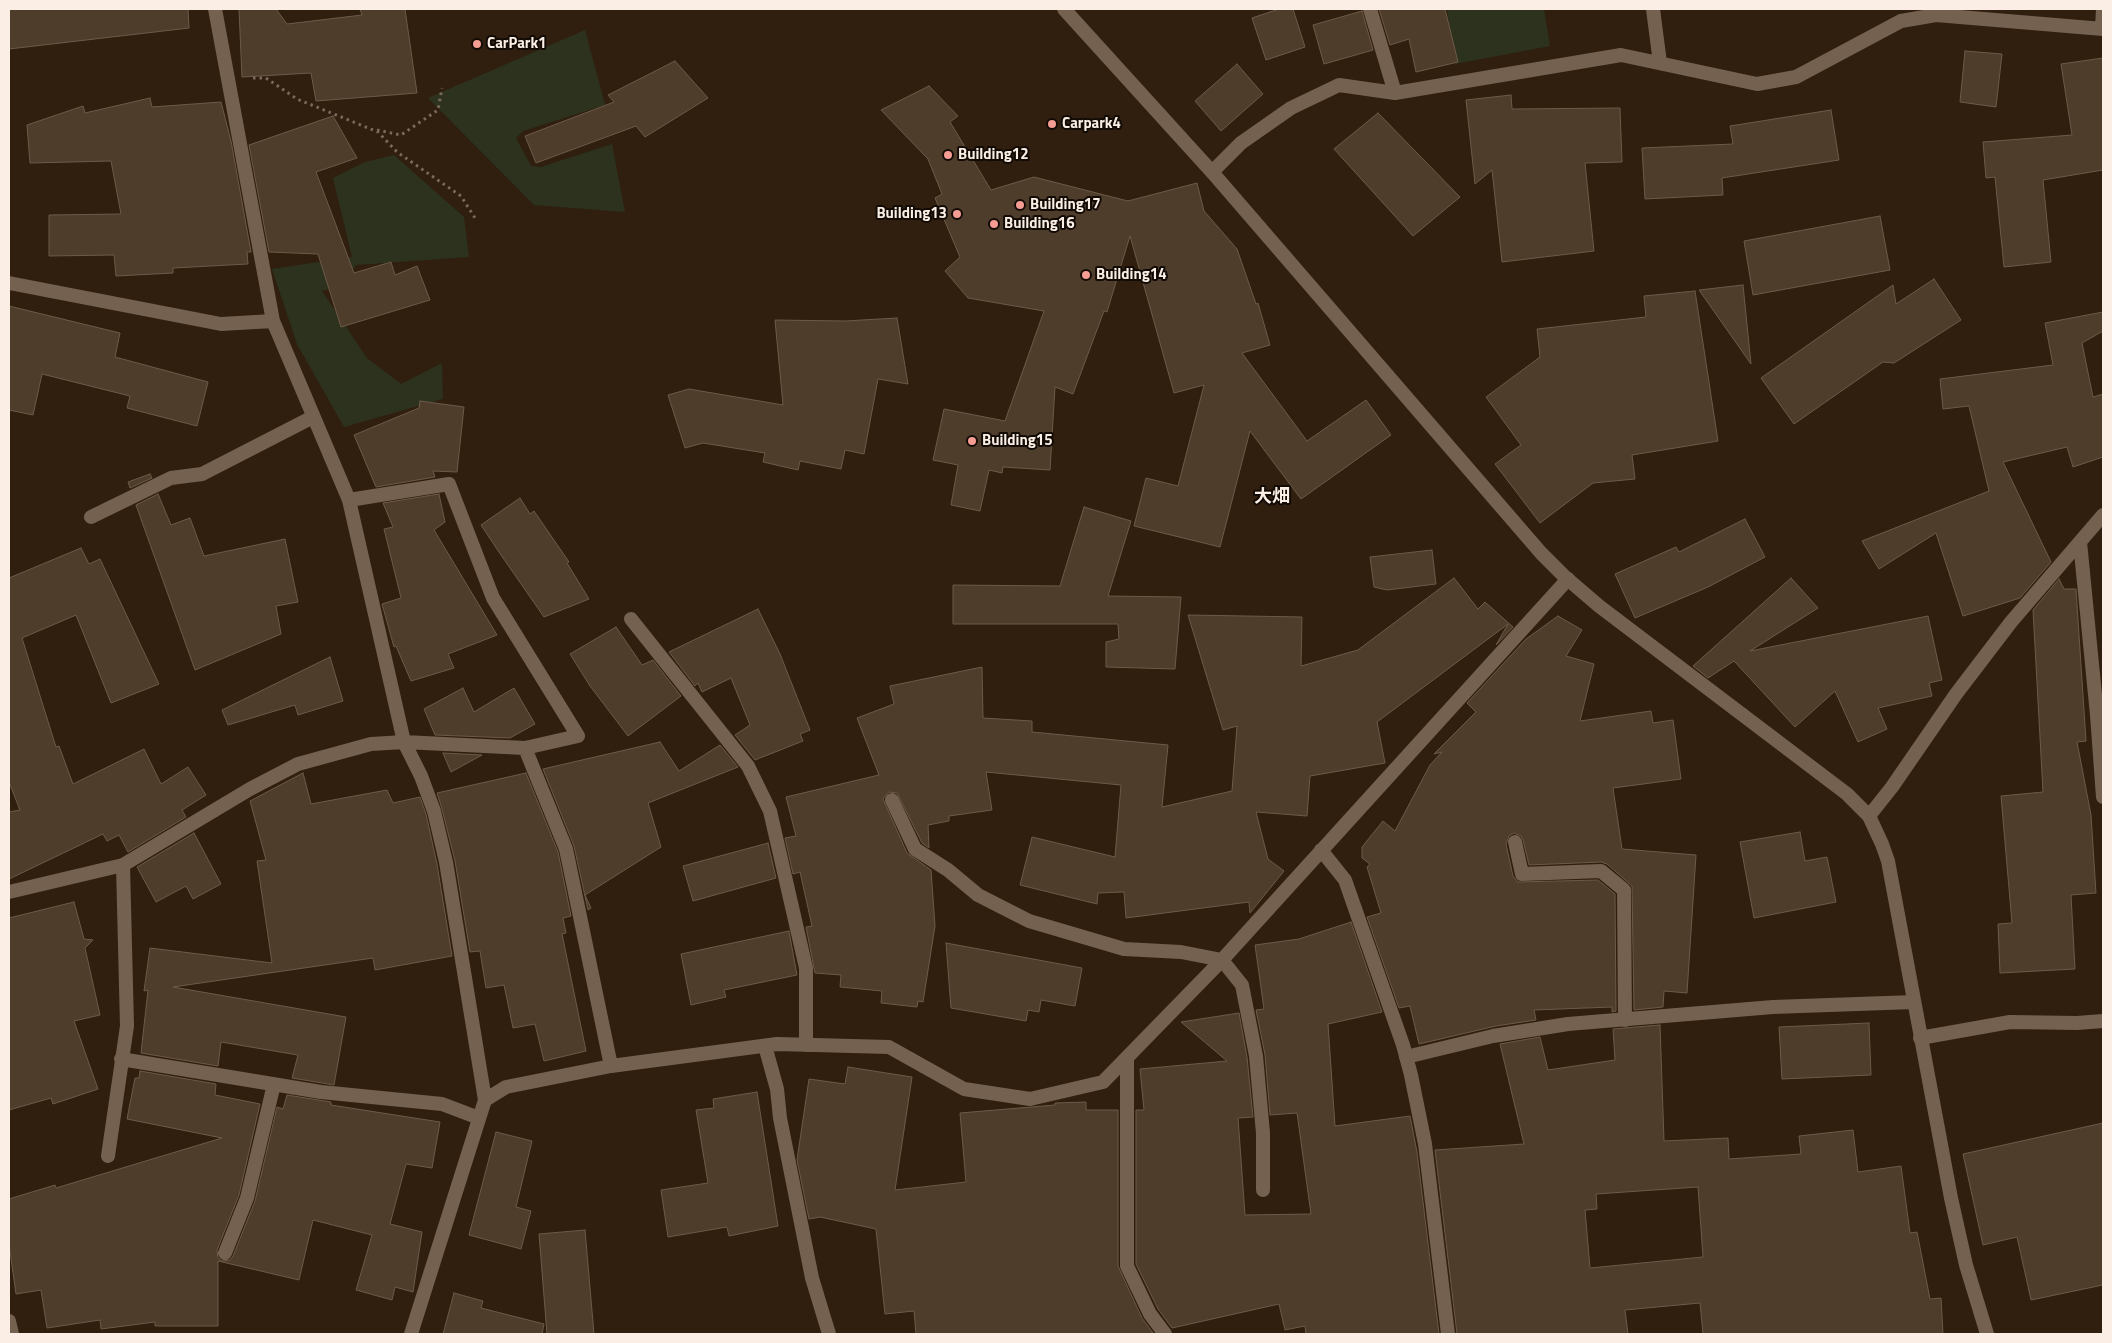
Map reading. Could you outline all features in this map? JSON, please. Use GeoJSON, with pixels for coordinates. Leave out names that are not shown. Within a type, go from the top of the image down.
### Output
{"type":"FeatureCollection","features":[{"type":"Feature","properties":{"kind":"street"},"geometry":{"type":"LineString","coordinates":[[214,9],[273,321],[349,500],[404,742],[421,776],[434,811],[446,862],[484,1100],[411,1334]]}},
{"type":"Feature","properties":{"kind":"street"},"geometry":{"type":"LineString","coordinates":[[1064,9],[1212,172],[1541,553],[1599,606],[1847,794],[1869,816],[1888,861],[1957,1228],[1966,1266],[1987,1334]]}},
{"type":"Feature","properties":{"kind":"street"},"geometry":{"type":"LineString","coordinates":[[1370,9],[1395,93]]}},
{"type":"Feature","properties":{"kind":"street"},"geometry":{"type":"LineString","coordinates":[[1652,9],[1660,62]]}},
{"type":"Feature","properties":{"kind":"street"},"geometry":{"type":"LineString","coordinates":[[1212,172],[1240,143],[1292,108],[1339,85],[1395,93],[1621,55],[1757,84],[1796,77],[1901,21],[1936,15],[2102,29],[2103,9]]}},
{"type":"Feature","properties":{"kind":"street"},"geometry":{"type":"LineString","coordinates":[[9,283],[221,324],[273,321]]}},
{"type":"Feature","properties":{"kind":"street"},"geometry":{"type":"LineString","coordinates":[[91,517],[172,478],[202,474],[313,417]]}},
{"type":"Feature","properties":{"kind":"street"},"geometry":{"type":"LineString","coordinates":[[9,892],[123,865],[250,789],[298,764],[371,744],[404,742],[525,748],[578,736],[493,598],[449,484],[349,500]]}},
{"type":"Feature","properties":{"kind":"street"},"geometry":{"type":"LineString","coordinates":[[1869,816],[1892,787],[1956,694],[2011,622],[2103,515]]}},
{"type":"Feature","properties":{"kind":"street"},"geometry":{"type":"LineString","coordinates":[[2080,542],[2103,797]]}},
{"type":"Feature","properties":{"kind":"street"},"geometry":{"type":"LineString","coordinates":[[484,1100],[506,1087],[611,1066],[765,1046],[889,1047],[964,1089],[1030,1099],[1103,1082],[1222,960],[1568,579]]}},
{"type":"Feature","properties":{"kind":"street"},"geometry":{"type":"LineString","coordinates":[[631,619],[748,766],[770,812],[806,968],[806,1045]]}},
{"type":"Feature","properties":{"kind":"street"},"geometry":{"type":"LineString","coordinates":[[525,748],[566,849],[611,1066]]}},
{"type":"Feature","properties":{"kind":"street"},"geometry":{"type":"LineString","coordinates":[[892,800],[915,849],[948,870],[978,895],[1029,921],[1124,949],[1180,952],[1222,960],[1242,984],[1256,1056],[1263,1133],[1263,1190]]}},
{"type":"Feature","properties":{"kind":"street"},"geometry":{"type":"LineString","coordinates":[[1516,842],[1522,874],[1601,871],[1624,890],[1625,1020]]}},
{"type":"Feature","properties":{"kind":"street"},"geometry":{"type":"LineString","coordinates":[[1321,850],[1345,880],[1406,1057],[1425,1144],[1448,1334]]}},
{"type":"Feature","properties":{"kind":"street"},"geometry":{"type":"LineString","coordinates":[[108,1156],[126,1026],[123,865]]}},
{"type":"Feature","properties":{"kind":"street"},"geometry":{"type":"LineString","coordinates":[[1406,1057],[1493,1036],[1568,1024],[1773,1007],[1914,1002]]}},
{"type":"Feature","properties":{"kind":"street"},"geometry":{"type":"LineString","coordinates":[[1920,1038],[2010,1022],[2077,1023],[2103,1021]]}},
{"type":"Feature","properties":{"kind":"street"},"geometry":{"type":"LineString","coordinates":[[765,1046],[777,1089],[780,1118],[812,1278],[828,1334]]}},
{"type":"Feature","properties":{"kind":"street"},"geometry":{"type":"LineString","coordinates":[[1127,1058],[1127,1266],[1150,1314],[1165,1334]]}},
{"type":"Feature","properties":{"kind":"street"},"geometry":{"type":"LineString","coordinates":[[121,1059],[321,1092],[442,1104],[479,1118]]}},
{"type":"Feature","properties":{"kind":"street"},"geometry":{"type":"LineString","coordinates":[[226,1253],[246,1198],[274,1084]]}},
{"type":"Feature","properties":{"kind":"street"},"geometry":{"type":"LineString","coordinates":[[9,1321],[12,1334]]}},
{"type":"Feature","properties":{"kind":"path"},"geometry":{"type":"LineString","coordinates":[[247,78],[266,78],[297,99],[378,132],[397,152],[461,196],[475,218]]}},
{"type":"Feature","properties":{"kind":"path"},"geometry":{"type":"LineString","coordinates":[[371,129],[401,135],[438,110],[442,88]]}},
{"type":"Feature","properties":{"kind":"green space"},"geometry":{"type":"Polygon","coordinates":[[[1447,9],[1544,9],[1550,46],[1455,64],[1447,9]]]}},
{"type":"Feature","properties":{"kind":"green space"},"geometry":{"type":"Polygon","coordinates":[[[585,30],[605,105],[523,131],[516,138],[531,166],[541,167],[612,144],[625,212],[534,205],[428,98],[585,30]]]}},
{"type":"Feature","properties":{"kind":"green space"},"geometry":{"type":"Polygon","coordinates":[[[394,155],[464,217],[469,257],[356,265],[341,285],[322,291],[367,358],[401,384],[442,363],[443,399],[344,427],[297,344],[272,269],[352,257],[333,178],[365,162],[394,155]]]}},
{"type":"Feature","properties":{"kind":"building"},"geometry":{"type":"Polygon","coordinates":[[[9,9],[188,9],[189,28],[9,49],[9,9]]]}},
{"type":"Feature","properties":{"kind":"building"},"geometry":{"type":"Polygon","coordinates":[[[239,9],[276,9],[287,24],[362,15],[360,9],[405,9],[417,93],[316,101],[311,73],[242,77],[239,9]]]}},
{"type":"Feature","properties":{"kind":"building"},"geometry":{"type":"Polygon","coordinates":[[[1279,9],[1293,9],[1305,47],[1266,60],[1252,18],[1279,9]]]}},
{"type":"Feature","properties":{"kind":"building"},"geometry":{"type":"Polygon","coordinates":[[[1379,9],[1445,9],[1458,62],[1416,72],[1409,39],[1390,45],[1379,9]]]}},
{"type":"Feature","properties":{"kind":"building"},"geometry":{"type":"Polygon","coordinates":[[[1362,11],[1373,50],[1324,64],[1313,25],[1362,11]]]}},
{"type":"Feature","properties":{"kind":"building"},"geometry":{"type":"Polygon","coordinates":[[[1965,51],[2002,54],[1996,107],[1960,102],[1965,51]]]}},
{"type":"Feature","properties":{"kind":"building"},"geometry":{"type":"Polygon","coordinates":[[[2103,58],[2103,170],[2043,180],[2051,262],[2004,267],[1995,177],[1986,178],[1983,142],[2072,135],[2061,64],[2103,58]]]}},
{"type":"Feature","properties":{"kind":"building"},"geometry":{"type":"Polygon","coordinates":[[[675,61],[708,98],[645,137],[636,126],[536,163],[525,136],[614,102],[608,95],[675,61]]]}},
{"type":"Feature","properties":{"kind":"building"},"geometry":{"type":"Polygon","coordinates":[[[1237,64],[1263,94],[1221,131],[1195,101],[1237,64]]]}},
{"type":"Feature","properties":{"kind":"building"},"geometry":{"type":"Polygon","coordinates":[[[929,86],[958,116],[950,122],[991,190],[1034,177],[1128,201],[1197,183],[1204,211],[1237,249],[1256,304],[1258,303],[1270,345],[1242,353],[1307,441],[1366,400],[1391,435],[1301,499],[1250,431],[1220,547],[1134,526],[1146,478],[1178,486],[1204,385],[1174,393],[1130,236],[1107,312],[1104,311],[1073,394],[1055,387],[1050,470],[1003,467],[1002,473],[989,470],[980,511],[951,505],[958,465],[933,460],[944,409],[1005,421],[1044,311],[968,298],[945,271],[960,257],[935,198],[942,194],[928,159],[881,110],[929,86]]]}},
{"type":"Feature","properties":{"kind":"building"},"geometry":{"type":"Polygon","coordinates":[[[1511,95],[1512,109],[1620,108],[1622,162],[1585,163],[1594,251],[1502,262],[1492,170],[1475,184],[1466,100],[1511,95]]]}},
{"type":"Feature","properties":{"kind":"building"},"geometry":{"type":"Polygon","coordinates":[[[150,98],[152,107],[221,102],[231,141],[251,252],[247,252],[248,264],[173,268],[173,273],[116,276],[114,255],[49,256],[49,215],[121,214],[111,161],[30,163],[27,125],[83,106],[85,113],[150,98]]]}},
{"type":"Feature","properties":{"kind":"building"},"geometry":{"type":"Polygon","coordinates":[[[1831,110],[1839,160],[1722,178],[1723,195],[1645,199],[1642,148],[1733,144],[1730,126],[1831,110]]]}},
{"type":"Feature","properties":{"kind":"building"},"geometry":{"type":"Polygon","coordinates":[[[1378,113],[1460,197],[1413,236],[1334,149],[1378,113]]]}},
{"type":"Feature","properties":{"kind":"building"},"geometry":{"type":"Polygon","coordinates":[[[333,116],[357,158],[316,172],[354,273],[391,262],[395,275],[417,266],[430,300],[341,327],[318,254],[269,252],[249,145],[333,116]]]}},
{"type":"Feature","properties":{"kind":"building"},"geometry":{"type":"Polygon","coordinates":[[[1880,216],[1890,270],[1753,295],[1744,241],[1880,216]]]}},
{"type":"Feature","properties":{"kind":"building"},"geometry":{"type":"Polygon","coordinates":[[[1934,279],[1961,320],[1894,363],[1883,362],[1794,424],[1761,378],[1893,285],[1896,304],[1934,279]]]}},
{"type":"Feature","properties":{"kind":"building"},"geometry":{"type":"Polygon","coordinates":[[[1743,285],[1751,364],[1699,290],[1743,285]]]}},
{"type":"Feature","properties":{"kind":"building"},"geometry":{"type":"Polygon","coordinates":[[[1695,291],[1718,441],[1632,455],[1635,479],[1593,483],[1540,523],[1495,464],[1521,445],[1486,397],[1540,357],[1537,329],[1646,317],[1644,296],[1695,291]]]}},
{"type":"Feature","properties":{"kind":"building"},"geometry":{"type":"Polygon","coordinates":[[[9,306],[120,333],[115,357],[208,382],[197,426],[127,408],[130,396],[42,374],[33,415],[9,410],[9,306]]]}},
{"type":"Feature","properties":{"kind":"building"},"geometry":{"type":"Polygon","coordinates":[[[2103,312],[2103,331],[2082,343],[2093,397],[2103,394],[2103,457],[2073,467],[2067,447],[2003,462],[2051,562],[2020,598],[1963,616],[1936,533],[1879,569],[1862,541],[1989,491],[1969,406],[1943,409],[1940,379],[2053,365],[2045,323],[2103,312]]]}},
{"type":"Feature","properties":{"kind":"building"},"geometry":{"type":"Polygon","coordinates":[[[897,318],[908,384],[878,379],[864,454],[845,450],[841,469],[800,461],[798,470],[763,462],[765,453],[703,443],[685,448],[668,395],[689,389],[783,405],[775,320],[845,321],[897,318]]]}},
{"type":"Feature","properties":{"kind":"building"},"geometry":{"type":"Polygon","coordinates":[[[420,401],[464,407],[457,472],[433,471],[435,477],[376,487],[354,435],[419,408],[420,401]]]}},
{"type":"Feature","properties":{"kind":"building"},"geometry":{"type":"Polygon","coordinates":[[[150,474],[152,478],[130,488],[128,482],[150,474]]]}},
{"type":"Feature","properties":{"kind":"building"},"geometry":{"type":"Polygon","coordinates":[[[158,494],[171,525],[190,518],[204,556],[285,539],[298,602],[276,606],[281,634],[195,670],[136,505],[158,494]]]}},
{"type":"Feature","properties":{"kind":"building"},"geometry":{"type":"Polygon","coordinates":[[[439,494],[445,522],[434,530],[497,635],[448,654],[454,668],[411,681],[396,646],[394,647],[382,604],[401,598],[384,529],[393,527],[383,503],[439,494]]]}},
{"type":"Feature","properties":{"kind":"building"},"geometry":{"type":"Polygon","coordinates":[[[520,498],[530,514],[534,511],[569,562],[567,563],[589,599],[544,617],[501,555],[481,525],[520,498]]]}},
{"type":"Feature","properties":{"kind":"building"},"geometry":{"type":"Polygon","coordinates":[[[1084,507],[1131,521],[1108,596],[1181,597],[1175,669],[1106,667],[1106,642],[1119,639],[1118,624],[953,624],[953,585],[1060,586],[1084,507]]]}},
{"type":"Feature","properties":{"kind":"building"},"geometry":{"type":"Polygon","coordinates":[[[1745,519],[1765,557],[1708,587],[1635,618],[1615,574],[1676,547],[1679,552],[1745,519]]]}},
{"type":"Feature","properties":{"kind":"building"},"geometry":{"type":"Polygon","coordinates":[[[81,548],[89,564],[100,559],[159,684],[111,703],[76,615],[22,638],[56,747],[59,746],[73,784],[144,749],[161,784],[188,767],[206,795],[182,810],[186,817],[128,852],[119,835],[107,841],[103,834],[9,879],[9,812],[20,810],[9,782],[9,578],[81,548]]]}},
{"type":"Feature","properties":{"kind":"building"},"geometry":{"type":"Polygon","coordinates":[[[1432,550],[1436,584],[1387,590],[1374,587],[1370,557],[1432,550]]]}},
{"type":"Feature","properties":{"kind":"building"},"geometry":{"type":"Polygon","coordinates":[[[1454,578],[1478,609],[1485,602],[1513,627],[1496,645],[1508,624],[1377,722],[1385,763],[1310,776],[1307,816],[1256,812],[1268,859],[1284,871],[1250,913],[1249,902],[1126,918],[1124,892],[1098,893],[1097,904],[1020,885],[1032,837],[1115,857],[1121,785],[986,772],[992,810],[949,816],[949,821],[928,825],[929,848],[922,843],[897,793],[889,792],[883,799],[907,853],[931,870],[935,926],[923,1002],[918,1001],[917,1007],[881,1003],[882,991],[840,987],[841,975],[815,973],[806,927],[812,926],[800,872],[793,874],[785,838],[796,836],[786,797],[879,775],[857,718],[894,704],[890,686],[982,667],[983,718],[1032,721],[1032,732],[1168,745],[1162,807],[1232,791],[1237,726],[1223,730],[1188,615],[1302,617],[1301,666],[1358,650],[1454,578]]]}},
{"type":"Feature","properties":{"kind":"building"},"geometry":{"type":"Polygon","coordinates":[[[1791,578],[1818,608],[1750,651],[1928,616],[1942,680],[1929,683],[1932,696],[1878,708],[1887,729],[1858,742],[1835,691],[1795,727],[1734,661],[1708,678],[1693,666],[1791,578]]]}},
{"type":"Feature","properties":{"kind":"building"},"geometry":{"type":"Polygon","coordinates":[[[2059,579],[2064,589],[2076,589],[2086,741],[2077,742],[2091,815],[2096,893],[2071,895],[2075,969],[2000,973],[1998,924],[2012,923],[2001,796],[2043,792],[2033,610],[2059,579]]]}},
{"type":"Feature","properties":{"kind":"building"},"geometry":{"type":"Polygon","coordinates":[[[758,609],[780,654],[810,730],[800,734],[803,741],[755,760],[735,735],[750,725],[731,678],[702,692],[698,683],[695,686],[669,652],[758,609]]]}},
{"type":"Feature","properties":{"kind":"building"},"geometry":{"type":"Polygon","coordinates":[[[1558,616],[1582,630],[1566,656],[1594,664],[1580,721],[1651,711],[1653,723],[1673,720],[1681,779],[1613,788],[1622,849],[1696,855],[1687,993],[1664,991],[1663,1007],[1634,1010],[1632,886],[1607,864],[1601,862],[1529,865],[1523,840],[1521,836],[1514,833],[1509,836],[1506,844],[1513,876],[1518,882],[1598,880],[1615,894],[1616,1011],[1612,1012],[1612,1007],[1534,1010],[1536,1020],[1496,1026],[1419,1044],[1410,1006],[1399,1008],[1367,917],[1381,913],[1367,867],[1370,864],[1362,858],[1362,847],[1383,821],[1395,831],[1430,765],[1442,752],[1434,754],[1476,712],[1467,703],[1526,639],[1558,616]]]}},
{"type":"Feature","properties":{"kind":"building"},"geometry":{"type":"Polygon","coordinates":[[[616,627],[642,665],[653,660],[681,696],[628,736],[590,686],[570,654],[616,627]]]}},
{"type":"Feature","properties":{"kind":"building"},"geometry":{"type":"Polygon","coordinates":[[[330,657],[343,701],[298,715],[295,705],[228,725],[222,710],[330,657]]]}},
{"type":"Feature","properties":{"kind":"building"},"geometry":{"type":"Polygon","coordinates":[[[463,688],[474,712],[514,688],[535,724],[510,738],[435,735],[424,709],[463,688]]]}},
{"type":"Feature","properties":{"kind":"building"},"geometry":{"type":"Polygon","coordinates":[[[660,742],[679,771],[720,745],[738,767],[648,803],[661,847],[585,895],[591,908],[588,910],[574,846],[543,769],[660,742]]]}},
{"type":"Feature","properties":{"kind":"building"},"geometry":{"type":"Polygon","coordinates":[[[443,753],[482,755],[451,772],[443,753]]]}},
{"type":"Feature","properties":{"kind":"building"},"geometry":{"type":"Polygon","coordinates":[[[303,773],[311,804],[387,790],[393,803],[420,797],[426,814],[437,864],[452,956],[375,970],[373,958],[173,987],[346,1017],[334,1085],[292,1078],[298,1055],[221,1042],[218,1066],[141,1053],[148,990],[144,991],[150,948],[272,963],[257,861],[266,860],[250,801],[303,773]]]}},
{"type":"Feature","properties":{"kind":"building"},"geometry":{"type":"Polygon","coordinates":[[[526,773],[558,852],[571,916],[563,918],[566,933],[562,934],[586,1051],[544,1061],[535,1024],[513,1028],[504,985],[486,988],[480,951],[470,952],[455,861],[437,793],[526,773]]]}},
{"type":"Feature","properties":{"kind":"building"},"geometry":{"type":"Polygon","coordinates":[[[1800,832],[1805,861],[1827,857],[1836,902],[1754,918],[1740,842],[1800,832]]]}},
{"type":"Feature","properties":{"kind":"building"},"geometry":{"type":"Polygon","coordinates":[[[194,833],[221,884],[193,899],[186,886],[156,902],[137,867],[194,833]]]}},
{"type":"Feature","properties":{"kind":"building"},"geometry":{"type":"Polygon","coordinates":[[[768,843],[776,878],[693,901],[683,866],[768,843]]]}},
{"type":"Feature","properties":{"kind":"building"},"geometry":{"type":"Polygon","coordinates":[[[74,902],[84,939],[93,940],[85,948],[100,1015],[74,1021],[98,1089],[53,1104],[51,1098],[9,1110],[9,918],[74,902]]]}},
{"type":"Feature","properties":{"kind":"building"},"geometry":{"type":"Polygon","coordinates":[[[1351,922],[1382,1012],[1328,1024],[1335,1126],[1410,1116],[1417,1152],[1439,1334],[1306,1334],[1305,1326],[1285,1330],[1279,1304],[1172,1328],[1158,1309],[1136,1264],[1136,1110],[1144,1110],[1140,1069],[1227,1061],[1181,1022],[1239,1013],[1247,1057],[1253,1117],[1238,1118],[1245,1215],[1311,1214],[1297,1113],[1270,1115],[1265,1055],[1256,1010],[1264,1009],[1255,945],[1299,939],[1351,922]]]}},
{"type":"Feature","properties":{"kind":"building"},"geometry":{"type":"Polygon","coordinates":[[[789,931],[797,975],[724,990],[726,997],[691,1005],[681,954],[789,931]]]}},
{"type":"Feature","properties":{"kind":"building"},"geometry":{"type":"Polygon","coordinates":[[[946,943],[1082,968],[1075,1006],[1041,1000],[1039,1012],[1028,1010],[1026,1021],[951,1008],[946,943]]]}},
{"type":"Feature","properties":{"kind":"building"},"geometry":{"type":"Polygon","coordinates":[[[1869,1023],[1871,1075],[1782,1079],[1779,1027],[1869,1023]]]}},
{"type":"Feature","properties":{"kind":"building"},"geometry":{"type":"Polygon","coordinates":[[[1660,1025],[1664,1141],[1728,1138],[1729,1159],[1801,1154],[1799,1136],[1853,1130],[1858,1172],[1901,1166],[1910,1233],[1917,1232],[1930,1299],[1941,1298],[1943,1334],[1703,1334],[1700,1303],[1625,1310],[1628,1334],[1457,1334],[1435,1150],[1524,1144],[1500,1044],[1540,1037],[1548,1070],[1615,1060],[1613,1029],[1660,1025]],[[1698,1187],[1596,1194],[1597,1209],[1585,1210],[1590,1268],[1703,1257],[1698,1187]]]}},
{"type":"Feature","properties":{"kind":"building"},"geometry":{"type":"Polygon","coordinates":[[[848,1067],[912,1077],[895,1190],[966,1182],[960,1113],[1055,1105],[1055,1103],[1086,1102],[1086,1110],[1118,1110],[1118,1266],[1142,1318],[1153,1333],[916,1334],[914,1311],[885,1314],[876,1229],[820,1217],[809,1219],[797,1160],[809,1079],[845,1084],[848,1067]]]}},
{"type":"Feature","properties":{"kind":"building"},"geometry":{"type":"Polygon","coordinates":[[[140,1071],[216,1084],[215,1095],[260,1104],[239,1195],[217,1250],[218,1258],[222,1261],[230,1260],[233,1256],[255,1201],[277,1107],[283,1109],[287,1095],[331,1102],[331,1105],[440,1122],[432,1168],[406,1164],[390,1224],[422,1232],[413,1292],[395,1287],[392,1300],[356,1290],[372,1235],[313,1220],[299,1280],[218,1261],[218,1326],[155,1326],[155,1322],[101,1329],[100,1320],[47,1328],[41,1290],[16,1294],[9,1244],[9,1199],[55,1185],[56,1188],[222,1138],[127,1119],[135,1078],[139,1078],[140,1071]]]}},
{"type":"Feature","properties":{"kind":"building"},"geometry":{"type":"Polygon","coordinates":[[[757,1092],[778,1226],[729,1236],[727,1227],[668,1237],[661,1190],[708,1183],[696,1110],[714,1108],[713,1099],[757,1092]]]}},
{"type":"Feature","properties":{"kind":"building"},"geometry":{"type":"Polygon","coordinates":[[[2103,1123],[2103,1285],[2031,1300],[2017,1237],[1983,1245],[1963,1154],[2103,1123]]]}},
{"type":"Feature","properties":{"kind":"building"},"geometry":{"type":"Polygon","coordinates":[[[496,1132],[532,1141],[516,1207],[531,1211],[521,1249],[469,1235],[496,1132]]]}},
{"type":"Feature","properties":{"kind":"building"},"geometry":{"type":"Polygon","coordinates":[[[585,1230],[594,1334],[547,1334],[539,1234],[585,1230]]]}},
{"type":"Feature","properties":{"kind":"building"},"geometry":{"type":"Polygon","coordinates":[[[454,1293],[483,1301],[481,1308],[544,1324],[542,1334],[443,1334],[454,1293]]]}},
{"type":"Feature","properties":{"kind":"place","name":"CarPark1"},"geometry":{"type":"Point","coordinates":[477,44]}},
{"type":"Feature","properties":{"kind":"place","name":"Carpark4"},"geometry":{"type":"Point","coordinates":[1052,124]}},
{"type":"Feature","properties":{"kind":"place","name":"Building12"},"geometry":{"type":"Point","coordinates":[948,155]}},
{"type":"Feature","properties":{"kind":"place","name":"Building17"},"geometry":{"type":"Point","coordinates":[1020,205]}},
{"type":"Feature","properties":{"kind":"place","name":"Building13"},"geometry":{"type":"Point","coordinates":[957,214]}},
{"type":"Feature","properties":{"kind":"place","name":"Building16"},"geometry":{"type":"Point","coordinates":[994,224]}},
{"type":"Feature","properties":{"kind":"place","name":"Building14"},"geometry":{"type":"Point","coordinates":[1086,275]}},
{"type":"Feature","properties":{"kind":"place","name":"Building15"},"geometry":{"type":"Point","coordinates":[972,441]}},
{"type":"Feature","properties":{"kind":"district","name":"大畑"},"geometry":{"type":"Point","coordinates":[1272,498]}}]}
